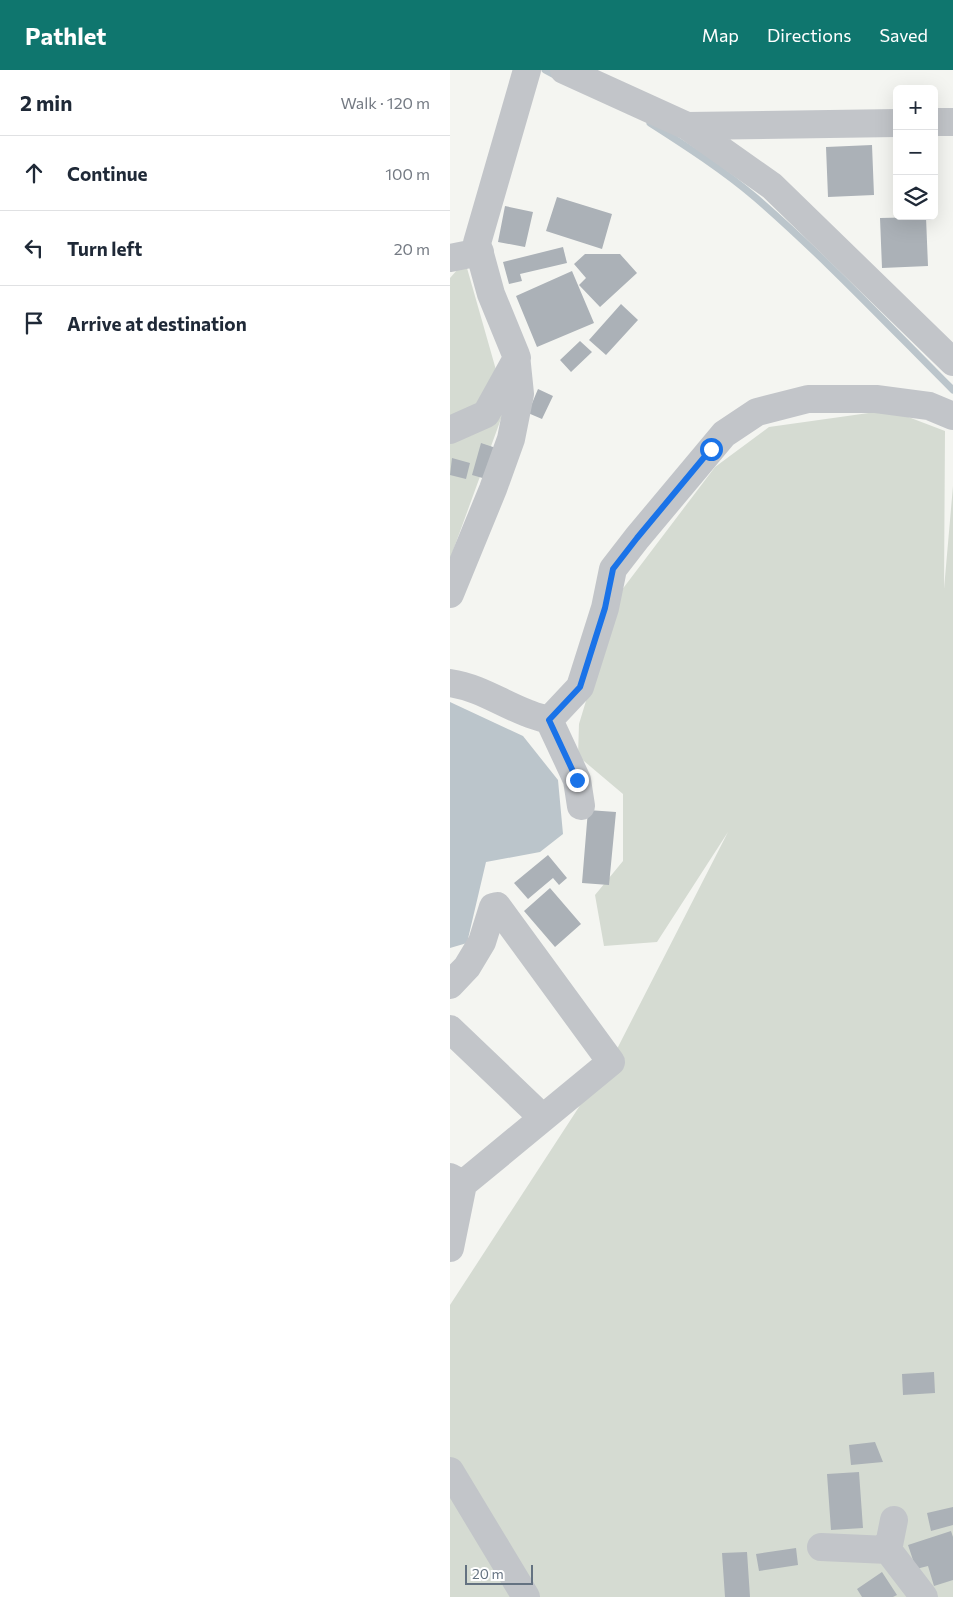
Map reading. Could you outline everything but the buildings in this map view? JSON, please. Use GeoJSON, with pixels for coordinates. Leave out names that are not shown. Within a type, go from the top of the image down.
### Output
{"type":"FeatureCollection","features":[{"type":"Feature","properties":{"kind":"street"},"geometry":{"type":"LineString","coordinates":[[450,594],[494,489],[512,439],[520,394],[517,358],[491,294],[478,248],[527,70]]}},
{"type":"Feature","properties":{"kind":"street"},"geometry":{"type":"LineString","coordinates":[[564,70],[686,126],[772,186],[953,362]]}},
{"type":"Feature","properties":{"kind":"street"},"geometry":{"type":"LineString","coordinates":[[938,122],[953,122]]}},
{"type":"Feature","properties":{"kind":"street"},"geometry":{"type":"LineString","coordinates":[[686,126],[893,123]]}},
{"type":"Feature","properties":{"kind":"street"},"geometry":{"type":"LineString","coordinates":[[450,240],[478,248]]}},
{"type":"Feature","properties":{"kind":"street"},"geometry":{"type":"LineString","coordinates":[[450,258],[478,248]]}},
{"type":"Feature","properties":{"kind":"street"},"geometry":{"type":"LineString","coordinates":[[450,430],[486,414],[517,358]]}},
{"type":"Feature","properties":{"kind":"street"},"geometry":{"type":"LineString","coordinates":[[549,720],[580,687],[605,608],[613,569],[724,434],[757,412],[808,399],[876,399],[929,406],[953,416]]}},
{"type":"Feature","properties":{"kind":"street"},"geometry":{"type":"LineString","coordinates":[[450,684],[472,688],[527,714],[549,720],[577,780],[581,806]]}},
{"type":"Feature","properties":{"kind":"street"},"geometry":{"type":"LineString","coordinates":[[450,985],[467,967],[482,942],[492,907],[498,906],[611,1062],[543,1118],[456,1181],[450,1248]]}},
{"type":"Feature","properties":{"kind":"street"},"geometry":{"type":"LineString","coordinates":[[450,1029],[543,1118]]}},
{"type":"Feature","properties":{"kind":"street"},"geometry":{"type":"LineString","coordinates":[[450,1471],[526,1597]]}},
{"type":"Feature","properties":{"kind":"street"},"geometry":{"type":"LineString","coordinates":[[894,1520],[888,1550],[924,1597]]}},
{"type":"Feature","properties":{"kind":"street"},"geometry":{"type":"LineString","coordinates":[[821,1547],[888,1550]]}},
{"type":"Feature","properties":{"kind":"shaded area"},"geometry":{"type":"Polygon","coordinates":[[[465,261],[506,405],[450,559],[450,278],[465,261]]]}},
{"type":"Feature","properties":{"kind":"shaded area"},"geometry":{"type":"Polygon","coordinates":[[[890,410],[945,431],[944,589],[953,486],[953,1597],[450,1597],[450,1305],[618,1047],[728,832],[657,942],[604,946],[595,895],[623,861],[623,794],[578,756],[579,724],[618,595],[715,467],[769,427],[890,410]]]}},
{"type":"Feature","properties":{"kind":"shaded area"},"geometry":{"type":"Polygon","coordinates":[[[450,702],[523,736],[558,780],[563,834],[540,852],[486,862],[467,943],[450,948],[450,702]]]}},
{"type":"Feature","properties":{"kind":"waterway"},"geometry":{"type":"LineString","coordinates":[[545,70],[558,77]]}},
{"type":"Feature","properties":{"kind":"waterway"},"geometry":{"type":"LineString","coordinates":[[650,123],[691,149],[756,198],[832,268],[953,390]]}},
{"type":"Feature","properties":{"kind":"route"},"geometry":{"type":"LineString","coordinates":[[577,780],[549,720],[580,687],[605,608],[613,569],[711,449]]}}]}
